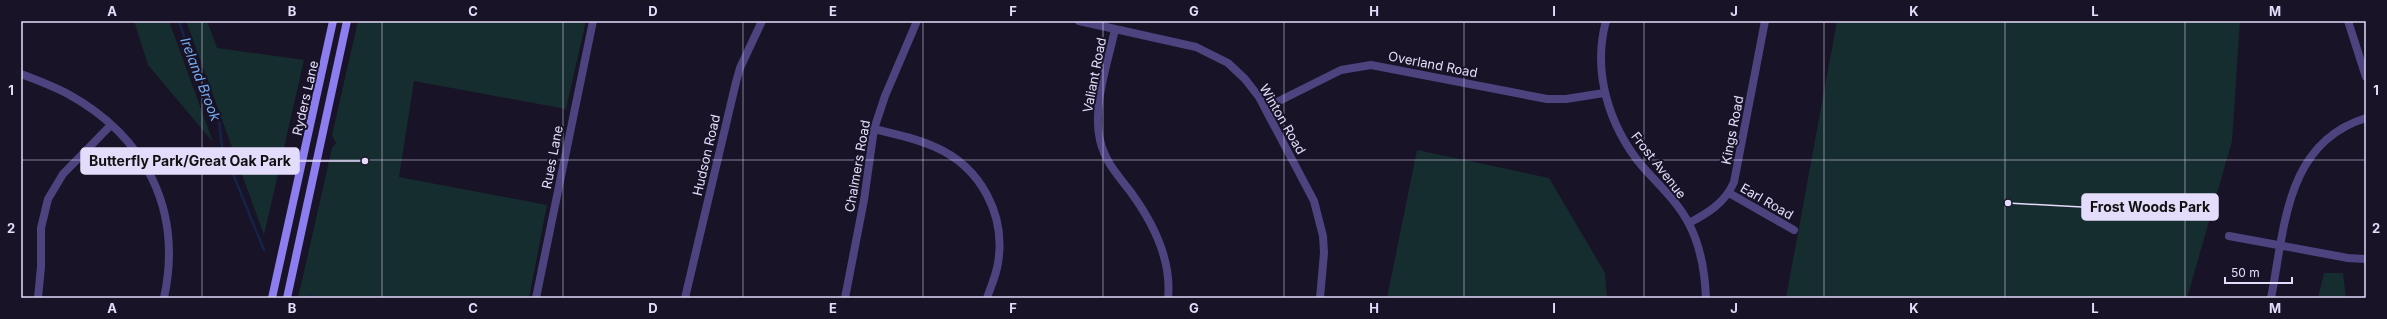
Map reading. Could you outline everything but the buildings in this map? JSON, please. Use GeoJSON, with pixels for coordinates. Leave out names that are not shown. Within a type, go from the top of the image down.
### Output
{"type":"FeatureCollection","features":[{"type":"Feature","properties":{"kind":"main road","name":"Ryders Lane"},"geometry":{"type":"LineString","coordinates":[[272,298],[333,21]]}},
{"type":"Feature","properties":{"kind":"main road","name":"Ryders Lane"},"geometry":{"type":"LineString","coordinates":[[286,298],[347,21]]}},
{"type":"Feature","properties":{"kind":"street","name":"Rues Lane"},"geometry":{"type":"LineString","coordinates":[[536,298],[593,21]]}},
{"type":"Feature","properties":{"kind":"street","name":"Hudson Road"},"geometry":{"type":"LineString","coordinates":[[685,298],[736,82],[740,68],[762,21]]}},
{"type":"Feature","properties":{"kind":"street","name":"Chalmers Road"},"geometry":{"type":"LineString","coordinates":[[845,298],[864,200],[874,129],[885,96],[917,21]]}},
{"type":"Feature","properties":{"kind":"street","name":"Winton Road"},"geometry":{"type":"LineString","coordinates":[[1080,21],[1196,48],[1217,57],[1245,79],[1265,108],[1307,185],[1319,218],[1324,253],[1324,271],[1320,298]]}},
{"type":"Feature","properties":{"kind":"street","name":"Frost Avenue"},"geometry":{"type":"LineString","coordinates":[[1606,21],[1601,60],[1604,92],[1611,115],[1623,140],[1689,223],[1703,268],[1706,298]]}},
{"type":"Feature","properties":{"kind":"street","name":"Kings Road"},"geometry":{"type":"LineString","coordinates":[[1689,223],[1721,203],[1729,193],[1736,174],[1765,21]]}},
{"type":"Feature","properties":{"kind":"street"},"geometry":{"type":"LineString","coordinates":[[2348,21],[2366,77]]}},
{"type":"Feature","properties":{"kind":"street","name":"Valiant Road"},"geometry":{"type":"LineString","coordinates":[[1115,29],[1098,110],[1100,139],[1110,166],[1152,224],[1166,268],[1168,298]]}},
{"type":"Feature","properties":{"kind":"street","name":"Overland Road"},"geometry":{"type":"LineString","coordinates":[[1265,108],[1341,70],[1371,65],[1547,99],[1566,99],[1604,92]]}},
{"type":"Feature","properties":{"kind":"street"},"geometry":{"type":"LineString","coordinates":[[21,74],[69,95],[111,125],[128,141],[148,167],[162,206],[169,246],[169,267],[164,298]]}},
{"type":"Feature","properties":{"kind":"street"},"geometry":{"type":"LineString","coordinates":[[2271,298],[2293,188],[2309,158],[2334,134],[2366,118]]}},
{"type":"Feature","properties":{"kind":"street"},"geometry":{"type":"LineString","coordinates":[[38,298],[42,267],[41,228],[48,199],[63,174],[111,125]]}},
{"type":"Feature","properties":{"kind":"street"},"geometry":{"type":"LineString","coordinates":[[874,129],[928,144],[944,151],[967,168],[984,190],[996,215],[1000,243],[998,265],[987,298]]}},
{"type":"Feature","properties":{"kind":"street","name":"Earl Road"},"geometry":{"type":"LineString","coordinates":[[1729,193],[1794,230]]}},
{"type":"Feature","properties":{"kind":"street"},"geometry":{"type":"LineString","coordinates":[[2229,236],[2348,258],[2366,259]]}},
{"type":"Feature","properties":{"kind":"green space"},"geometry":{"type":"Polygon","coordinates":[[[134,21],[169,21],[213,142],[148,65],[134,21]]]}},
{"type":"Feature","properties":{"kind":"green space"},"geometry":{"type":"Polygon","coordinates":[[[186,21],[207,21],[217,48],[304,60],[264,235],[186,21]]]}},
{"type":"Feature","properties":{"kind":"green space"},"geometry":{"type":"Polygon","coordinates":[[[358,21],[586,21],[566,109],[414,81],[399,177],[547,205],[529,298],[298,298],[332,148],[336,143],[332,135],[358,21]]]}},
{"type":"Feature","properties":{"kind":"green space"},"geometry":{"type":"Polygon","coordinates":[[[1837,21],[2240,21],[2232,141],[2187,298],[1786,298],[1837,21]]]}},
{"type":"Feature","properties":{"kind":"green space"},"geometry":{"type":"Polygon","coordinates":[[[1417,150],[1549,178],[1605,273],[1607,298],[1387,298],[1417,150]]]}},
{"type":"Feature","properties":{"kind":"green space"},"geometry":{"type":"Polygon","coordinates":[[[2324,273],[2343,273],[2346,298],[2318,298],[2324,273]]]}},
{"type":"Feature","properties":{"kind":"waterway","name":"Ireland Brook"},"geometry":{"type":"LineString","coordinates":[[179,21],[194,66],[219,120],[222,147],[264,250]]}},
{"type":"Feature","properties":{"kind":"place","name":"Butterfly Park/Great Oak Park"},"geometry":{"type":"Point","coordinates":[365,161]}},
{"type":"Feature","properties":{"kind":"place","name":"Frost Woods Park"},"geometry":{"type":"Point","coordinates":[2008,203]}}]}
